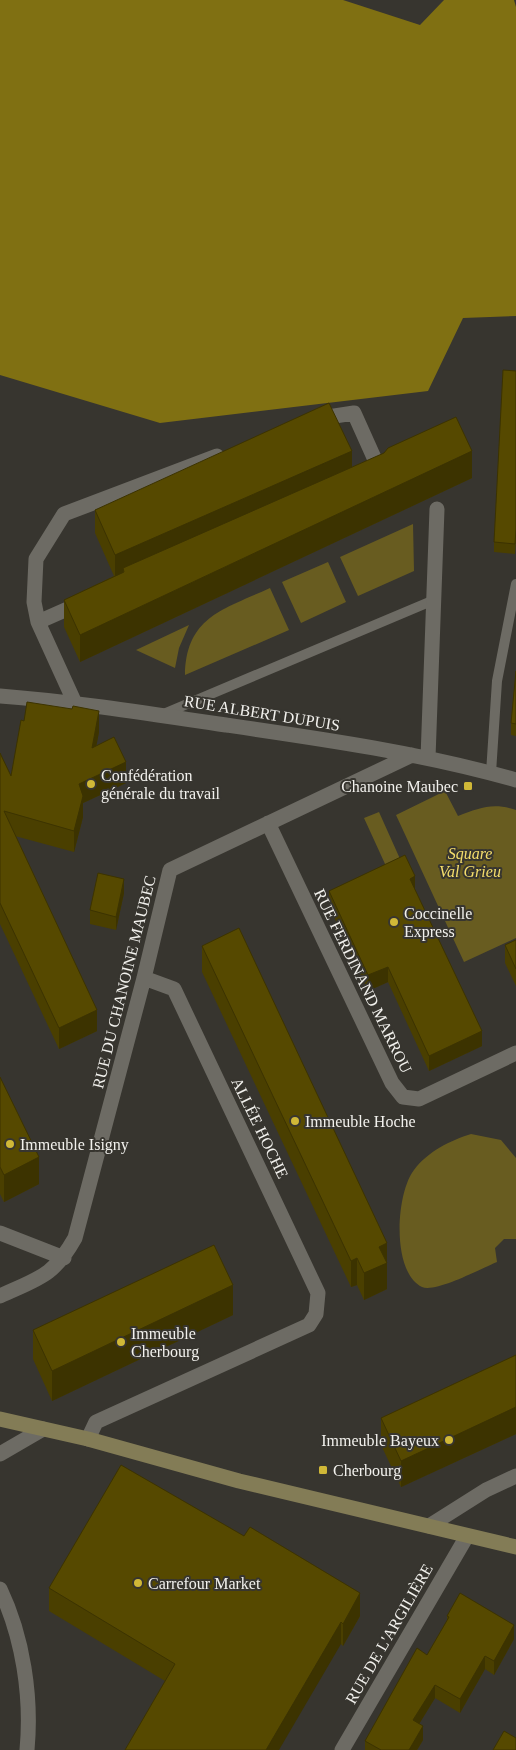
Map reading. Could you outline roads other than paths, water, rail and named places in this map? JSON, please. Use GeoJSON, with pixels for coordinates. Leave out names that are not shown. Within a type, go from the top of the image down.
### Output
{"type":"FeatureCollection","features":[{"type":"Feature","properties":{"kind":"street"},"geometry":{"type":"LineString","coordinates":[[301,424],[319,417],[354,413],[380,470],[362,478]]}},
{"type":"Feature","properties":{"kind":"street"},"geometry":{"type":"LineString","coordinates":[[74,701],[38,622],[34,602],[36,559],[64,514],[228,452]]}},
{"type":"Feature","properties":{"kind":"street"},"geometry":{"type":"LineString","coordinates":[[428,758],[437,509]]}},
{"type":"Feature","properties":{"kind":"street"},"geometry":{"type":"LineString","coordinates":[[38,622],[92,598]]}},
{"type":"Feature","properties":{"kind":"street","name":"RUE ALBERT DUPUIS"},"geometry":{"type":"LineString","coordinates":[[0,696],[74,701],[268,730],[428,758],[516,780]]}},
{"type":"Feature","properties":{"kind":"street","name":"RUE DU CHANOINE MAUBEC"},"geometry":{"type":"LineString","coordinates":[[0,1296],[51,1272],[64,1258],[76,1238],[144,978],[170,870],[412,755]]}},
{"type":"Feature","properties":{"kind":"street","name":"RUE FERDINAND MARROU"},"geometry":{"type":"LineString","coordinates":[[268,823],[392,1083],[403,1097],[419,1099],[516,1053]]}},
{"type":"Feature","properties":{"kind":"street","name":"ALLÉE HOCHE"},"geometry":{"type":"LineString","coordinates":[[88,1439],[96,1422],[309,1325],[316,1314],[318,1293],[174,989],[144,978]]}},
{"type":"Feature","properties":{"kind":"street"},"geometry":{"type":"LineString","coordinates":[[0,1233],[64,1258]]}},
{"type":"Feature","properties":{"kind":"street"},"geometry":{"type":"LineString","coordinates":[[0,1419],[88,1439],[239,1482],[516,1547]]}},
{"type":"Feature","properties":{"kind":"street"},"geometry":{"type":"LineString","coordinates":[[0,1454],[43,1429]]}},
{"type":"Feature","properties":{"kind":"street"},"geometry":{"type":"LineString","coordinates":[[429,1526],[486,1490],[516,1476]]}},
{"type":"Feature","properties":{"kind":"street","name":"RUE DE L'ARGILIÈRE"},"geometry":{"type":"LineString","coordinates":[[342,1750],[467,1536]]}},
{"type":"Feature","properties":{"kind":"street"},"geometry":{"type":"LineString","coordinates":[[0,1589],[10,1611],[21,1653],[26,1689],[27,1750]]}},
{"type":"Feature","properties":{"kind":"lane"},"geometry":{"type":"LineString","coordinates":[[492,773],[497,681],[516,584]]}},
{"type":"Feature","properties":{"kind":"lane"},"geometry":{"type":"LineString","coordinates":[[160,715],[434,600]]}},
{"type":"Feature","properties":{"kind":"place","name":"Confédération générale du travail"},"geometry":{"type":"Point","coordinates":[91,784]}},
{"type":"Feature","properties":{"kind":"place","name":"Chanoine Maubec"},"geometry":{"type":"Point","coordinates":[468,786]}},
{"type":"Feature","properties":{"kind":"place","name":"Coccinelle Express"},"geometry":{"type":"Point","coordinates":[394,922]}},
{"type":"Feature","properties":{"kind":"place","name":"Immeuble Hoche"},"geometry":{"type":"Point","coordinates":[295,1121]}},
{"type":"Feature","properties":{"kind":"place","name":"Immeuble Isigny"},"geometry":{"type":"Point","coordinates":[10,1144]}},
{"type":"Feature","properties":{"kind":"place","name":"Immeuble Cherbourg"},"geometry":{"type":"Point","coordinates":[121,1342]}},
{"type":"Feature","properties":{"kind":"place","name":"Immeuble Bayeux"},"geometry":{"type":"Point","coordinates":[449,1440]}},
{"type":"Feature","properties":{"kind":"place","name":"Cherbourg"},"geometry":{"type":"Point","coordinates":[323,1470]}},
{"type":"Feature","properties":{"kind":"place","name":"Carrefour Market"},"geometry":{"type":"Point","coordinates":[138,1583]}},
{"type":"Feature","properties":{"kind":"park label","name":"Square Val Grieu"},"geometry":{"type":"Point","coordinates":[470,862]}}]}
